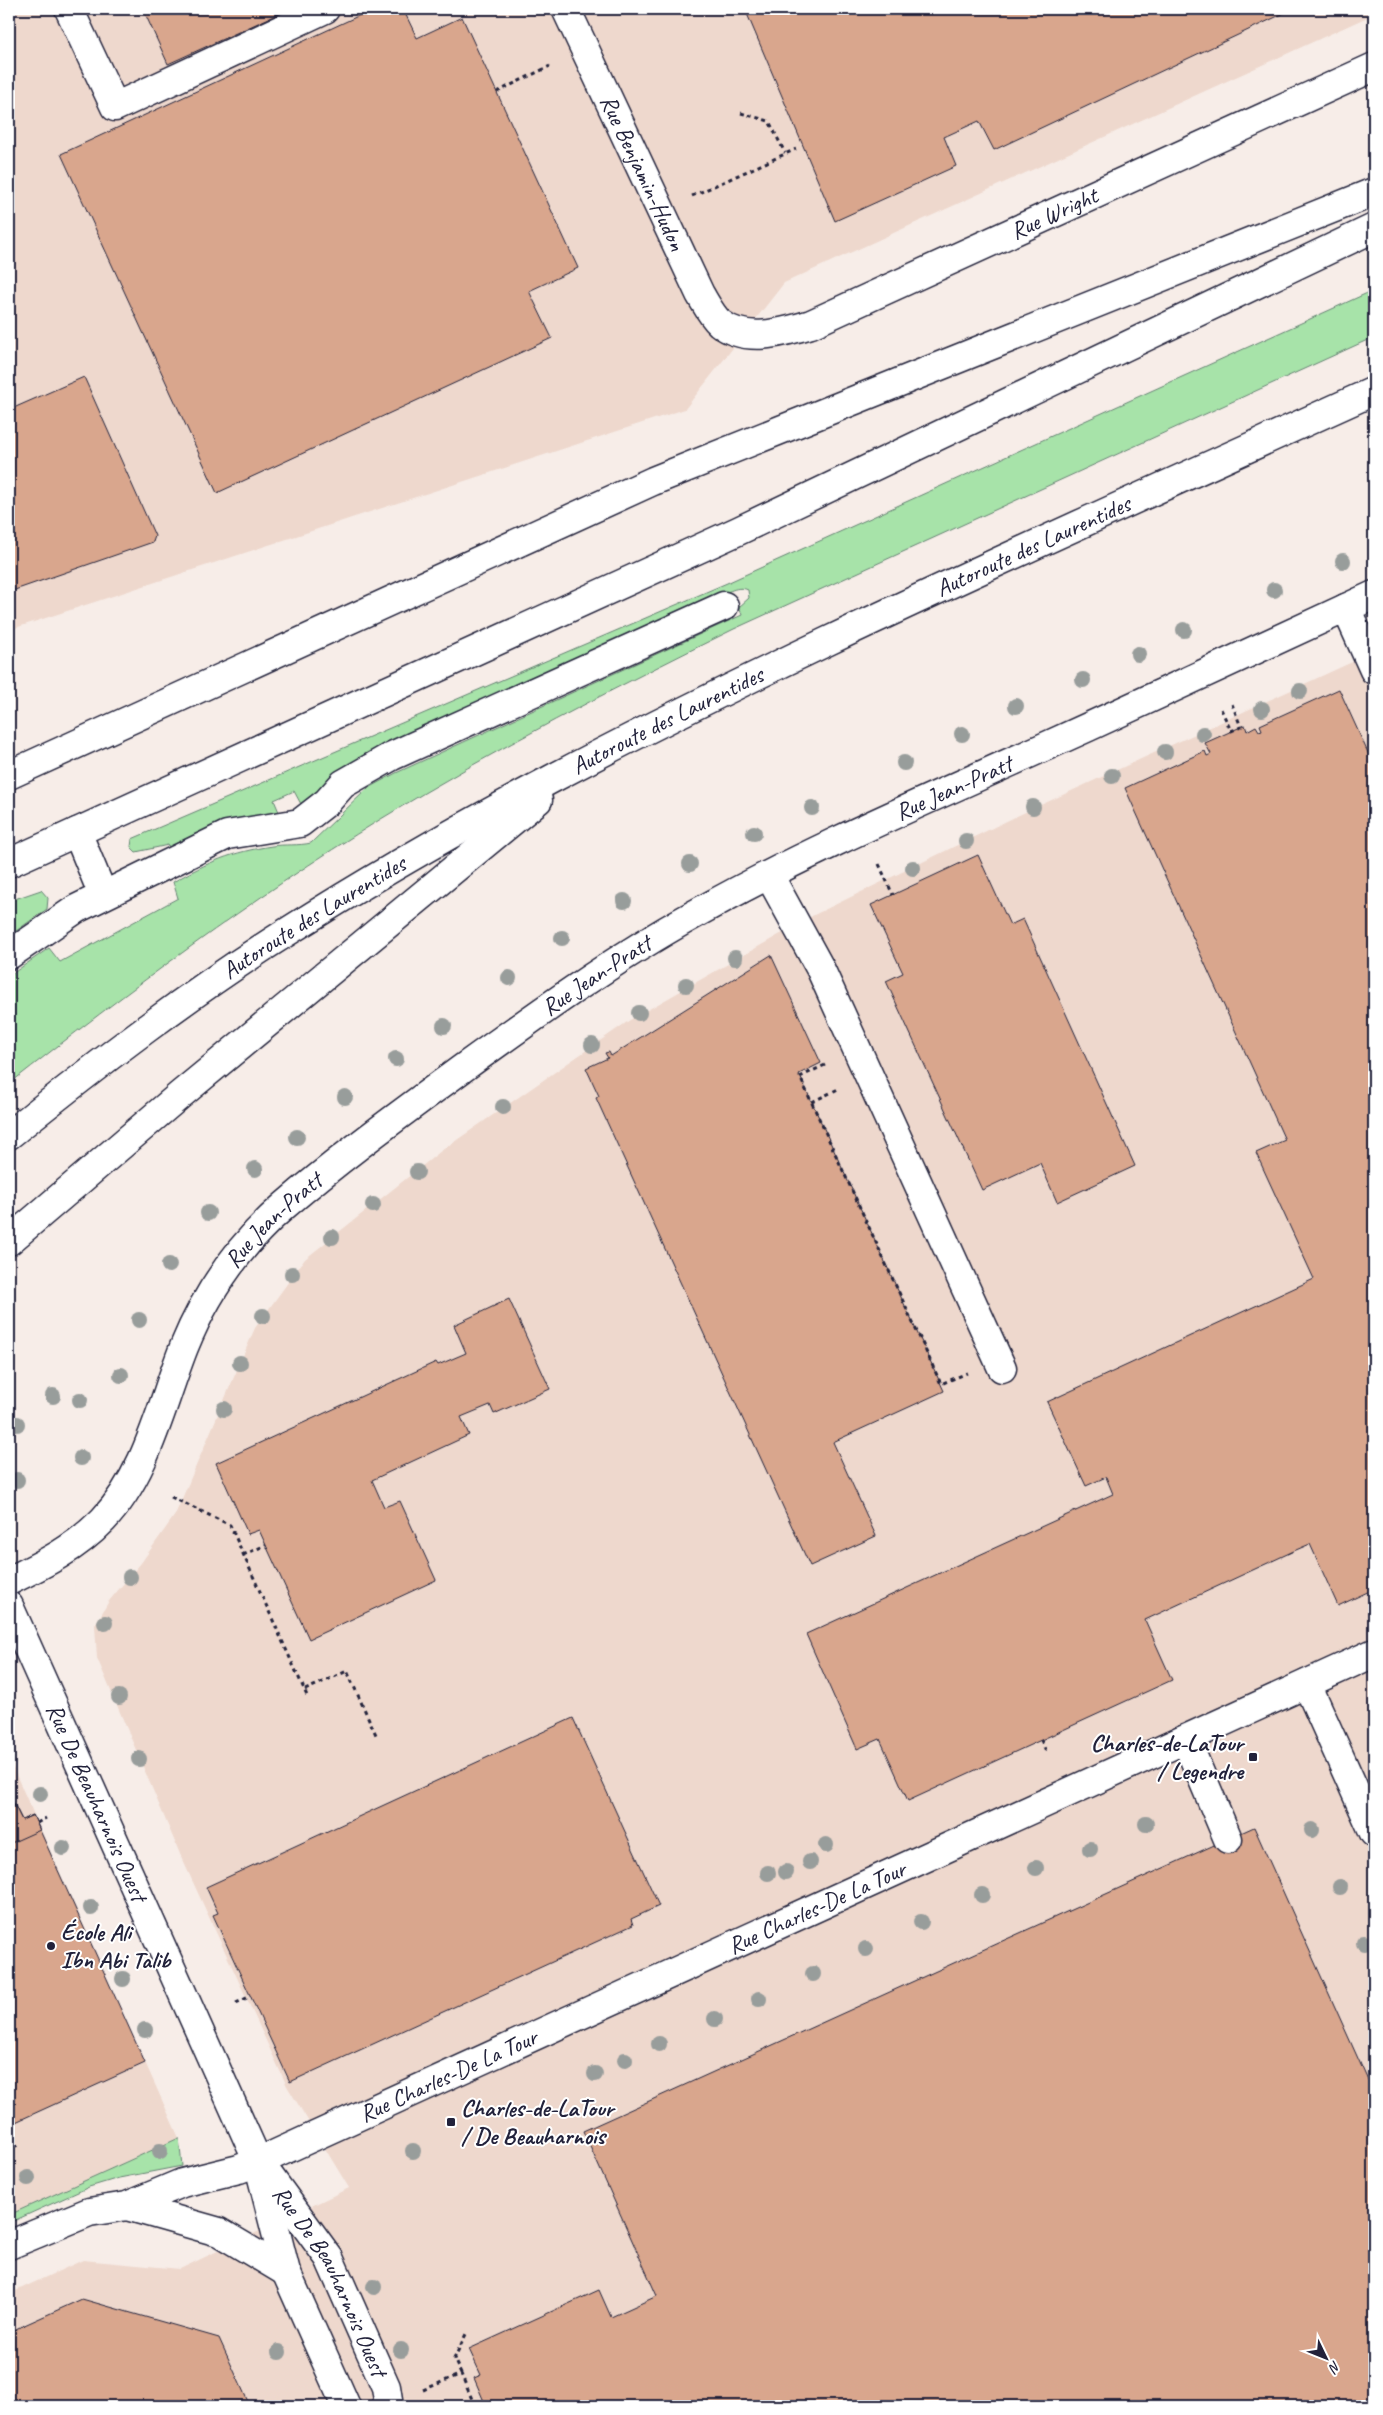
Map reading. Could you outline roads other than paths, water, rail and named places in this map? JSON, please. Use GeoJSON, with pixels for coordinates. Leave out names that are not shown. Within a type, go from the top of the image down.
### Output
{"type":"FeatureCollection","features":[{"type":"Feature","properties":{"kind":"main road"},"geometry":{"type":"LineString","coordinates":[[69,9],[115,107],[324,9]]}},
{"type":"Feature","properties":{"kind":"main road","name":"Rue Benjamin-Hudon"},"geometry":{"type":"LineString","coordinates":[[566,9],[684,265],[712,313],[730,329]]}},
{"type":"Feature","properties":{"kind":"main road","name":"Rue Wright"},"geometry":{"type":"LineString","coordinates":[[730,329],[755,334],[771,334],[811,324],[1374,67]]}},
{"type":"Feature","properties":{"kind":"main road"},"geometry":{"type":"LineString","coordinates":[[9,775],[653,481],[1374,192]]}},
{"type":"Feature","properties":{"kind":"main road"},"geometry":{"type":"LineString","coordinates":[[9,863],[738,531],[1374,228]]}},
{"type":"Feature","properties":{"kind":"main road","name":"Autoroute des Laurentides"},"geometry":{"type":"LineString","coordinates":[[9,1135],[138,1034],[285,933],[375,878],[525,792],[696,704],[928,594],[1374,391]]}},
{"type":"Feature","properties":{"kind":"main road","name":"Rue Jean-Pratt"},"geometry":{"type":"LineString","coordinates":[[9,1581],[60,1556],[84,1538],[106,1518],[124,1493],[138,1468],[185,1345],[201,1309],[230,1262],[279,1210],[390,1122],[543,1010],[644,943],[769,875],[876,823],[1374,595]]}},
{"type":"Feature","properties":{"kind":"main road"},"geometry":{"type":"LineString","coordinates":[[9,955],[76,909],[103,894],[226,835],[300,823],[327,802],[343,784],[392,756],[724,606]]}},
{"type":"Feature","properties":{"kind":"main road"},"geometry":{"type":"LineString","coordinates":[[1346,608],[1374,670]]}},
{"type":"Feature","properties":{"kind":"main road"},"geometry":{"type":"LineString","coordinates":[[9,766],[60,751]]}},
{"type":"Feature","properties":{"kind":"main road"},"geometry":{"type":"LineString","coordinates":[[9,1242],[180,1095],[583,762]]}},
{"type":"Feature","properties":{"kind":"main road"},"geometry":{"type":"LineString","coordinates":[[77,832],[103,894]]}},
{"type":"Feature","properties":{"kind":"main road"},"geometry":{"type":"LineString","coordinates":[[769,875],[820,968],[1002,1368]]}},
{"type":"Feature","properties":{"kind":"main road","name":"Rue De Beauharnois Ouest"},"geometry":{"type":"LineString","coordinates":[[9,1606],[258,2162],[286,2272],[346,2406]]}},
{"type":"Feature","properties":{"kind":"main road","name":"Rue Charles-De La Tour"},"geometry":{"type":"LineString","coordinates":[[127,2206],[182,2183],[239,2170],[258,2162],[1374,1653]]}},
{"type":"Feature","properties":{"kind":"main road"},"geometry":{"type":"LineString","coordinates":[[1307,1684],[1374,1833]]}},
{"type":"Feature","properties":{"kind":"main road"},"geometry":{"type":"LineString","coordinates":[[1186,1740],[1228,1839]]}},
{"type":"Feature","properties":{"kind":"main road","name":"Rue De Beauharnois Ouest"},"geometry":{"type":"LineString","coordinates":[[258,2162],[329,2258],[386,2387],[389,2406]]}},
{"type":"Feature","properties":{"kind":"main road"},"geometry":{"type":"LineString","coordinates":[[9,2245],[88,2212],[127,2206],[219,2232],[286,2272]]}},
{"type":"Feature","properties":{"kind":"place","name":"Charles-de-LaTour / Legendre"},"geometry":{"type":"Point","coordinates":[1253,1757]}},
{"type":"Feature","properties":{"kind":"place","name":"École Ali Ibn Abi Talib"},"geometry":{"type":"Point","coordinates":[51,1946]}},
{"type":"Feature","properties":{"kind":"place","name":"Charles-de-LaTour / De Beauharnois"},"geometry":{"type":"Point","coordinates":[451,2122]}}]}
